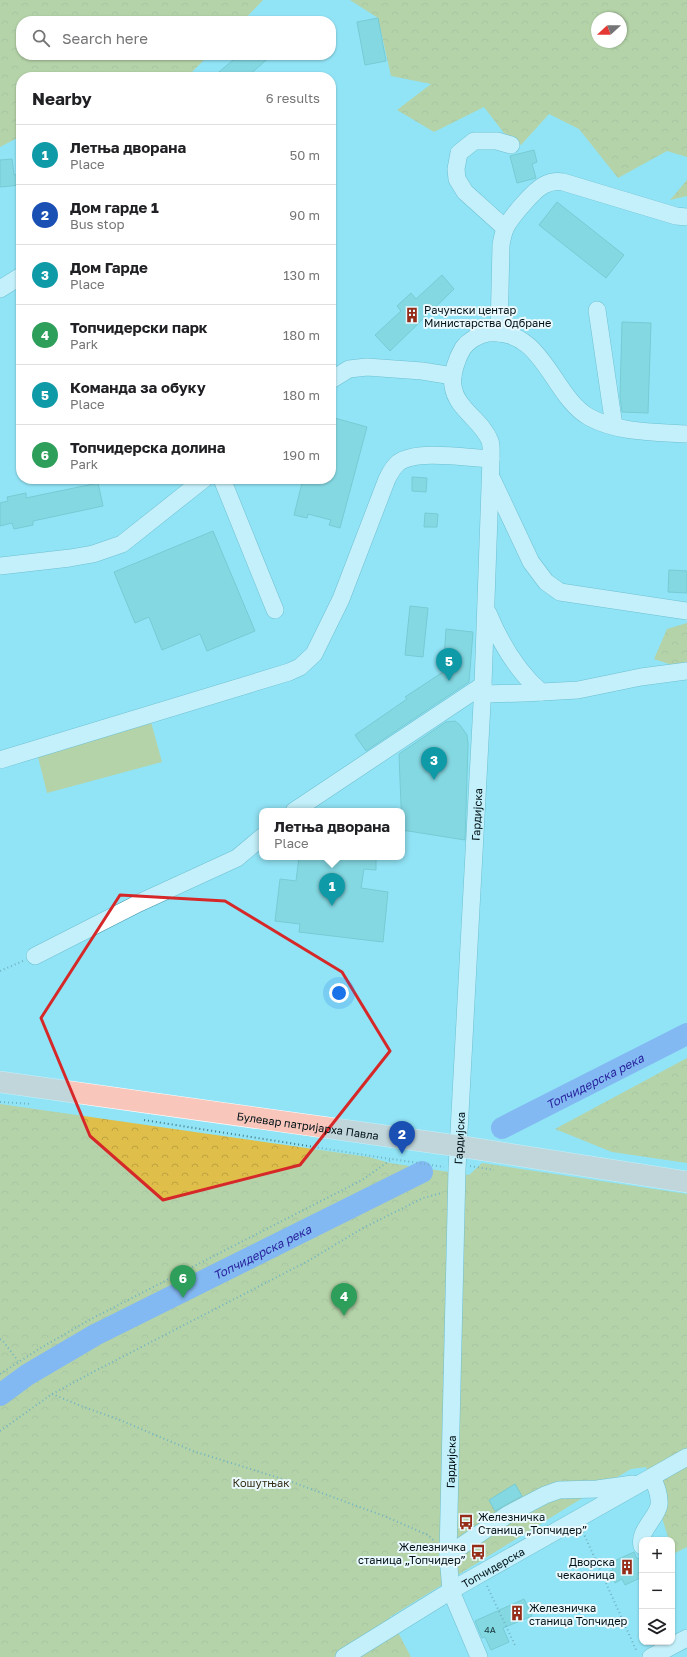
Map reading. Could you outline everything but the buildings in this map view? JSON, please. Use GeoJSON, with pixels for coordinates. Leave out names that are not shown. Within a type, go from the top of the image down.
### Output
{"type":"FeatureCollection","features":[{"type":"Feature","properties":{"kind":"main road","name":"Булевар патријарха Павла"},"geometry":{"type":"LineString","coordinates":[[0,1082],[458,1146],[687,1182]]}},
{"type":"Feature","properties":{"kind":"street"},"geometry":{"type":"LineString","coordinates":[[505,228],[465,192],[457,179],[456,169],[459,153],[474,141],[497,141],[510,145]]}},
{"type":"Feature","properties":{"kind":"street"},"geometry":{"type":"LineString","coordinates":[[499,333],[501,245],[505,228],[511,218],[544,185],[559,182],[676,216],[687,217]]}},
{"type":"Feature","properties":{"kind":"street"},"geometry":{"type":"LineString","coordinates":[[0,289],[16,279]]}},
{"type":"Feature","properties":{"kind":"street"},"geometry":{"type":"LineString","coordinates":[[597,310],[614,426]]}},
{"type":"Feature","properties":{"kind":"street"},"geometry":{"type":"LineString","coordinates":[[336,377],[349,369],[367,368],[453,376],[461,352],[471,340],[484,334],[499,333],[524,342],[533,349],[578,409],[588,416],[614,426],[642,431],[687,434]]}},
{"type":"Feature","properties":{"kind":"street","name":"Гардијска"},"geometry":{"type":"LineString","coordinates":[[453,376],[453,386],[457,398],[490,441],[491,459],[483,689],[457,1169],[448,1555],[451,1591],[478,1657]]}},
{"type":"Feature","properties":{"kind":"street"},"geometry":{"type":"LineString","coordinates":[[0,760],[282,674],[300,667],[314,654],[341,599],[387,478],[393,468],[402,461],[417,455],[491,459]]}},
{"type":"Feature","properties":{"kind":"street"},"geometry":{"type":"LineString","coordinates":[[491,477],[531,562],[546,582],[560,592],[687,612]]}},
{"type":"Feature","properties":{"kind":"street"},"geometry":{"type":"LineString","coordinates":[[0,566],[93,554],[122,544],[198,484]]}},
{"type":"Feature","properties":{"kind":"street"},"geometry":{"type":"LineString","coordinates":[[224,484],[275,610]]}},
{"type":"Feature","properties":{"kind":"street"},"geometry":{"type":"LineString","coordinates":[[486,607],[498,637],[531,684],[541,692]]}},
{"type":"Feature","properties":{"kind":"street"},"geometry":{"type":"LineString","coordinates":[[299,808],[483,689],[541,692],[578,690],[687,671]]}},
{"type":"Feature","properties":{"kind":"street"},"geometry":{"type":"LineString","coordinates":[[35,956],[139,903],[237,858],[259,840]]}},
{"type":"Feature","properties":{"kind":"street","name":"Топчидерска"},"geometry":{"type":"LineString","coordinates":[[344,1657],[451,1591],[687,1457]]}},
{"type":"Feature","properties":{"kind":"street"},"geometry":{"type":"LineString","coordinates":[[448,1555],[507,1515],[545,1495],[559,1490],[597,1488],[647,1480],[658,1490],[659,1506],[643,1537]]}},
{"type":"Feature","properties":{"kind":"street"},"geometry":{"type":"LineString","coordinates":[[651,1657],[687,1638]]}},
{"type":"Feature","properties":{"kind":"path"},"geometry":{"type":"LineString","coordinates":[[0,971],[35,956]]}},
{"type":"Feature","properties":{"kind":"path"},"geometry":{"type":"LineString","coordinates":[[0,1102],[37,1105]]}},
{"type":"Feature","properties":{"kind":"path"},"geometry":{"type":"LineString","coordinates":[[144,1120],[457,1169]]}},
{"type":"Feature","properties":{"kind":"path"},"geometry":{"type":"LineString","coordinates":[[0,1374],[18,1361],[90,1318],[362,1180],[392,1160]]}},
{"type":"Feature","properties":{"kind":"path"},"geometry":{"type":"LineString","coordinates":[[0,1431],[52,1394],[160,1336],[308,1261],[363,1228],[423,1198],[457,1190]]}},
{"type":"Feature","properties":{"kind":"path"},"geometry":{"type":"LineString","coordinates":[[0,1339],[4,1341],[18,1361]]}},
{"type":"Feature","properties":{"kind":"path"},"geometry":{"type":"LineString","coordinates":[[52,1394],[120,1420],[193,1451],[292,1482],[384,1516],[428,1535],[448,1555]]}},
{"type":"Feature","properties":{"kind":"path"},"geometry":{"type":"LineString","coordinates":[[578,1519],[639,1657]]}},
{"type":"Feature","properties":{"kind":"path"},"geometry":{"type":"LineString","coordinates":[[481,1574],[514,1645]]}},
{"type":"Feature","properties":{"kind":"highlighted area"},"geometry":{"type":"Polygon","coordinates":[[[120,895],[225,901],[342,972],[390,1051],[300,1165],[163,1200],[90,1136],[41,1018],[120,895]]]}},
{"type":"Feature","properties":{"kind":"green space"},"geometry":{"type":"Polygon","coordinates":[[[0,0],[263,0],[248,16],[16,16],[16,60],[204,60],[192,72],[16,72],[16,139],[0,147],[0,0]]]}},
{"type":"Feature","properties":{"kind":"green space"},"geometry":{"type":"Polygon","coordinates":[[[350,0],[687,0],[687,157],[667,151],[618,178],[579,129],[549,114],[521,145],[504,133],[484,107],[434,132],[397,110],[431,84],[391,76],[378,18],[350,0]]]}},
{"type":"Feature","properties":{"kind":"green space"},"geometry":{"type":"Polygon","coordinates":[[[687,180],[687,196],[670,200],[687,180]]]}},
{"type":"Feature","properties":{"kind":"green space"},"geometry":{"type":"Polygon","coordinates":[[[687,623],[687,670],[654,659],[667,629],[687,623]]]}},
{"type":"Feature","properties":{"kind":"green space"},"geometry":{"type":"Polygon","coordinates":[[[151,722],[162,762],[47,793],[37,753],[151,722]]]}},
{"type":"Feature","properties":{"kind":"green space"},"geometry":{"type":"Polygon","coordinates":[[[687,1058],[687,1163],[612,1152],[555,1129],[687,1058]]]}},
{"type":"Feature","properties":{"kind":"green space","name":"Кошутњак"},"geometry":{"type":"Polygon","coordinates":[[[0,1104],[369,1157],[390,1163],[469,1175],[482,1163],[687,1194],[687,1547],[675,1553],[675,1537],[668,1537],[646,1467],[631,1469],[390,1617],[411,1657],[0,1657],[0,1104]]]}},
{"type":"Feature","properties":{"kind":"waterway","name":"Топчидерска река"},"geometry":{"type":"LineString","coordinates":[[502,1128],[687,1034]]}},
{"type":"Feature","properties":{"kind":"waterway","name":"Топчидерска река"},"geometry":{"type":"LineString","coordinates":[[0,1395],[27,1375],[95,1335],[422,1172]]}},
{"type":"Feature","properties":{"kind":"place","name":"Рачунски центар Министарства Одбране"},"geometry":{"type":"Point","coordinates":[412,315]}},
{"type":"Feature","properties":{"kind":"place","name":"Команда за обуку"},"geometry":{"type":"Point","coordinates":[449,681]}},
{"type":"Feature","properties":{"kind":"place","name":"Дом Гарде"},"geometry":{"type":"Point","coordinates":[434,780]}},
{"type":"Feature","properties":{"kind":"place","name":"Летња дворана"},"geometry":{"type":"Point","coordinates":[332,906]}},
{"type":"Feature","properties":{"kind":"place","name":"Дом гарде 1"},"geometry":{"type":"Point","coordinates":[402,1154]}},
{"type":"Feature","properties":{"kind":"place","name":"Топчидерска долина"},"geometry":{"type":"Point","coordinates":[183,1298]}},
{"type":"Feature","properties":{"kind":"place","name":"Топчидерски парк"},"geometry":{"type":"Point","coordinates":[344,1316]}},
{"type":"Feature","properties":{"kind":"place","name":"Железничка Станица „Топчидер”"},"geometry":{"type":"Point","coordinates":[466,1522]}},
{"type":"Feature","properties":{"kind":"place","name":"Железничка станица „Топчидер”"},"geometry":{"type":"Point","coordinates":[478,1552]}},
{"type":"Feature","properties":{"kind":"place","name":"Дворска чекаоница"},"geometry":{"type":"Point","coordinates":[627,1567]}},
{"type":"Feature","properties":{"kind":"place","name":"Железничка станица Топчидер"},"geometry":{"type":"Point","coordinates":[517,1613]}}]}
